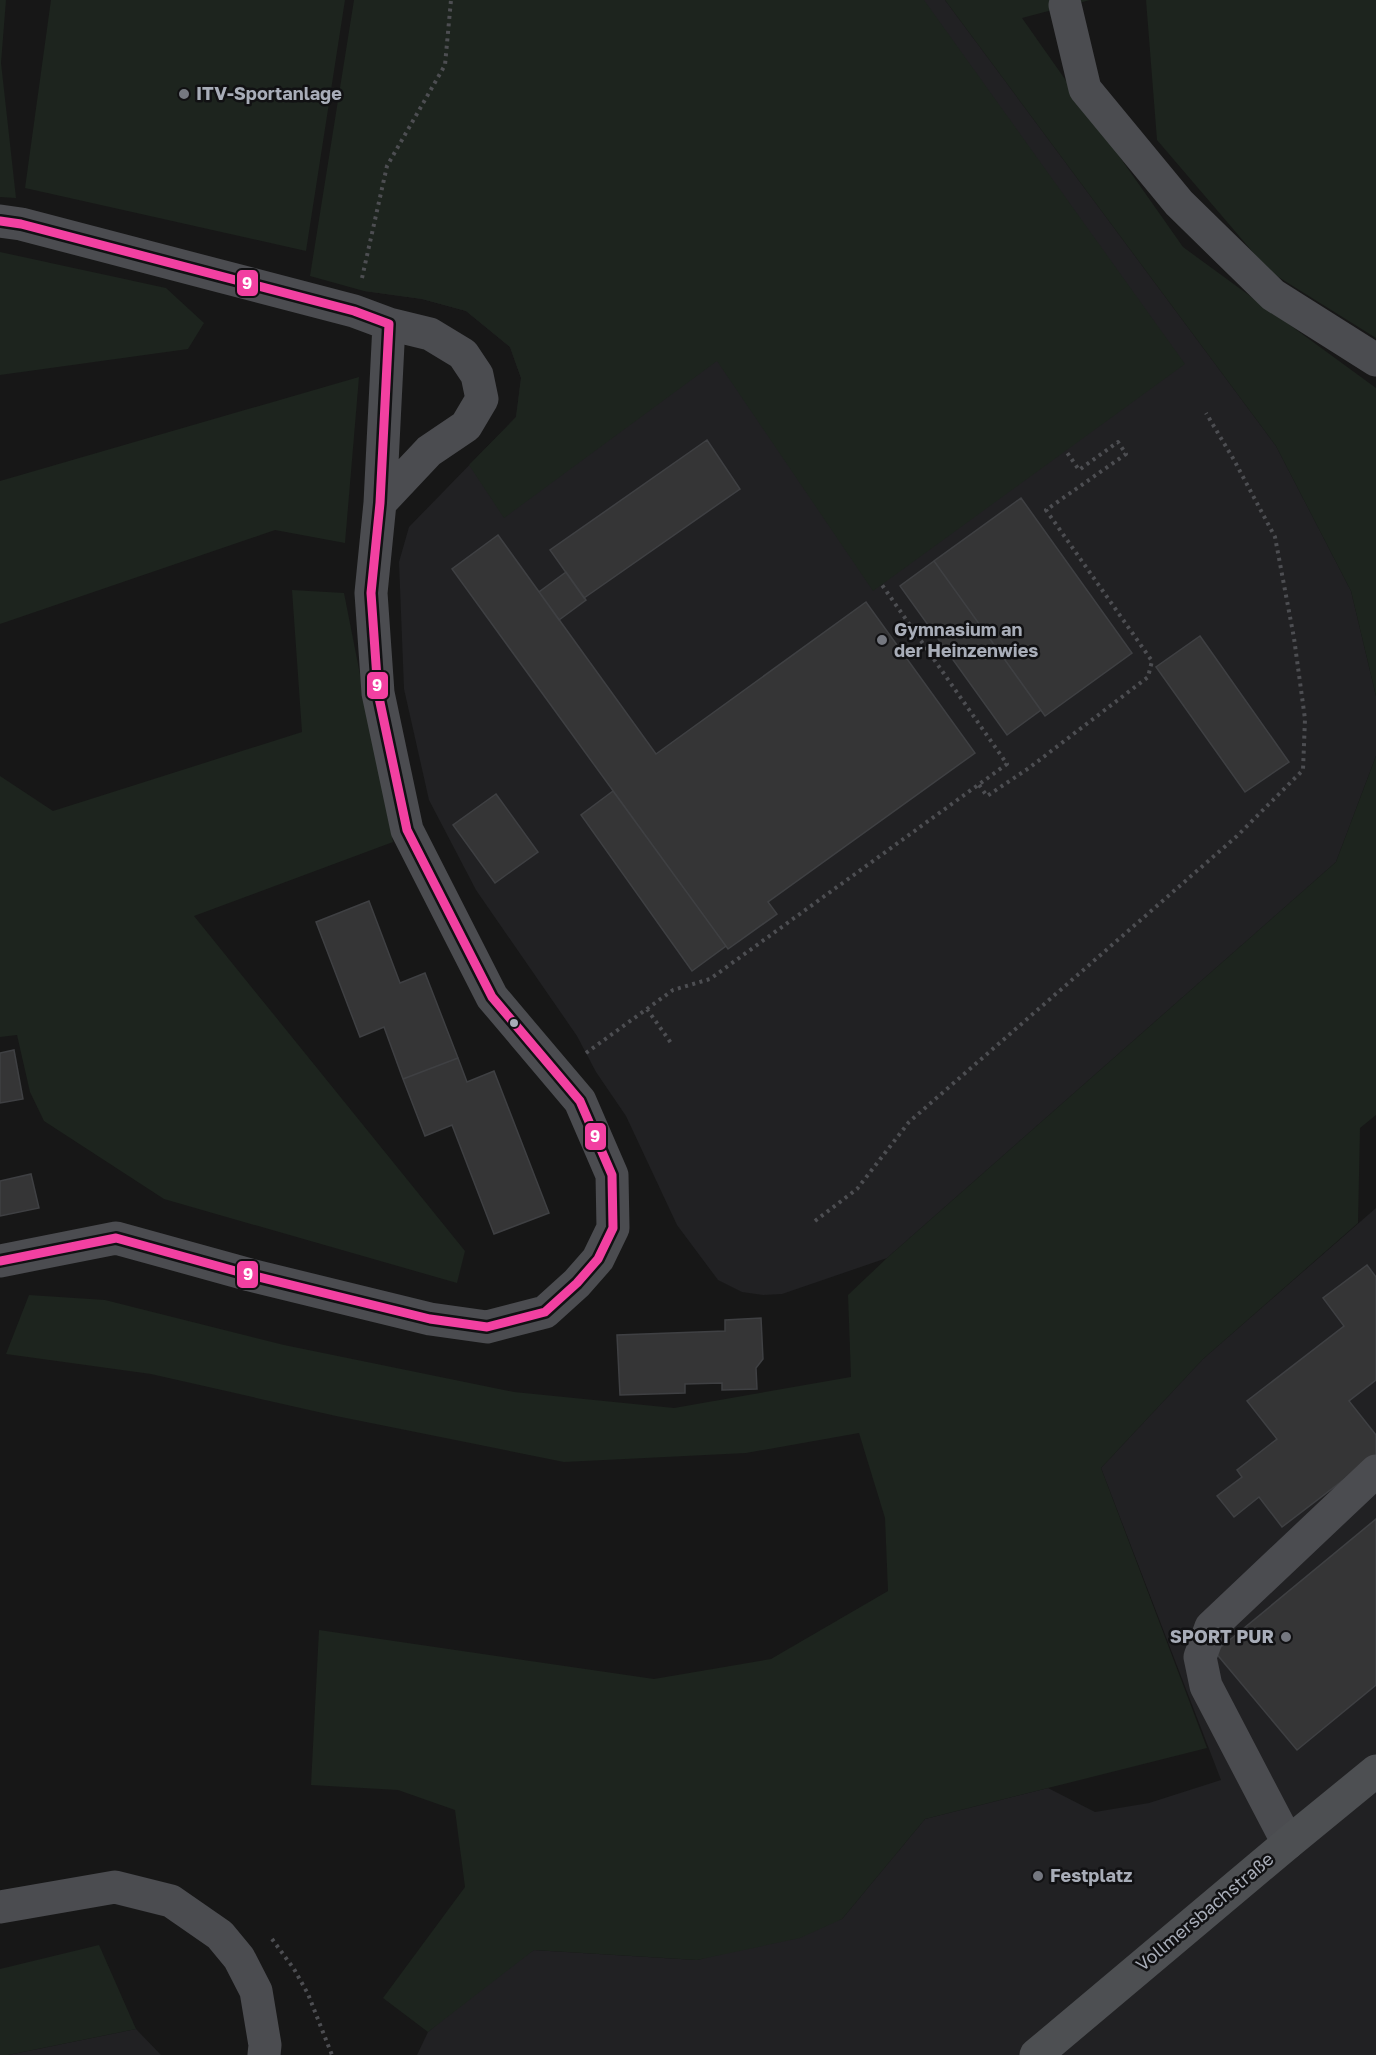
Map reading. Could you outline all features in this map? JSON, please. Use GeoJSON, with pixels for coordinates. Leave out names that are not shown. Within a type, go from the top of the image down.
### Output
{"type":"FeatureCollection","features":[{"type":"Feature","properties":{"kind":"main road","name":"Vollmersbachstraße"},"geometry":{"type":"LineString","coordinates":[[1036,2055],[1376,1771]]}},
{"type":"Feature","properties":{"kind":"street"},"geometry":{"type":"LineString","coordinates":[[1065,5],[1085,89],[1179,203],[1273,294],[1376,360]]}},
{"type":"Feature","properties":{"kind":"street"},"geometry":{"type":"LineString","coordinates":[[0,221],[32,227],[354,311],[389,324],[430,334],[464,354],[477,375],[482,399],[466,426],[429,451],[380,503]]}},
{"type":"Feature","properties":{"kind":"street"},"geometry":{"type":"LineString","coordinates":[[0,1261],[116,1238],[250,1275],[430,1319],[487,1327],[545,1312],[577,1283],[598,1259],[613,1228],[612,1175],[580,1101],[492,997],[406,830],[378,693],[371,593],[380,503],[389,324]]}},
{"type":"Feature","properties":{"kind":"street"},"geometry":{"type":"LineString","coordinates":[[1288,1843],[1206,1686],[1200,1657],[1211,1627],[1376,1471]]}},
{"type":"Feature","properties":{"kind":"street"},"geometry":{"type":"LineString","coordinates":[[0,1907],[115,1887],[171,1901],[220,1935],[239,1958],[256,1991],[265,2045],[264,2055]]}},
{"type":"Feature","properties":{"kind":"path"},"geometry":{"type":"LineString","coordinates":[[354,311],[387,166],[445,65],[451,0]]}},
{"type":"Feature","properties":{"kind":"path"},"geometry":{"type":"LineString","coordinates":[[815,1221],[857,1189],[909,1122],[1237,836],[1303,770],[1305,719],[1294,638],[1275,537],[1206,413]]}},
{"type":"Feature","properties":{"kind":"path"},"geometry":{"type":"LineString","coordinates":[[979,785],[987,796],[1029,768],[1148,677],[1152,661],[1046,510],[1126,454],[1118,442],[1079,470],[1066,451]]}},
{"type":"Feature","properties":{"kind":"path"},"geometry":{"type":"LineString","coordinates":[[557,1074],[673,990],[710,980],[1007,764],[882,585]]}},
{"type":"Feature","properties":{"kind":"path"},"geometry":{"type":"LineString","coordinates":[[646,1009],[671,1043]]}},
{"type":"Feature","properties":{"kind":"path"},"geometry":{"type":"LineString","coordinates":[[270,1937],[294,1969],[308,1994],[332,2055]]}},
{"type":"Feature","properties":{"kind":"shaded area"},"geometry":{"type":"Polygon","coordinates":[[[0,0],[6,0],[1,63],[16,198],[0,197],[0,0]]]}},
{"type":"Feature","properties":{"kind":"shaded area","name":"ITV-Sportanlage"},"geometry":{"type":"Polygon","coordinates":[[[51,0],[345,0],[306,251],[25,188],[51,0]]]}},
{"type":"Feature","properties":{"kind":"shaded area"},"geometry":{"type":"Polygon","coordinates":[[[354,0],[924,0],[1185,364],[873,591],[717,361],[504,518],[469,465],[516,417],[521,378],[510,347],[466,311],[422,299],[364,291],[310,276],[354,0]]]}},
{"type":"Feature","properties":{"kind":"shaded area","name":"Gymnasium an der Heinzenwies"},"geometry":{"type":"Polygon","coordinates":[[[596,0],[945,0],[1276,446],[1351,591],[1376,696],[1376,756],[1336,862],[887,1258],[782,1294],[763,1295],[742,1292],[718,1280],[677,1225],[626,1116],[596,1072],[577,1036],[476,890],[429,800],[404,689],[399,562],[409,527],[516,417],[521,378],[510,347],[466,311],[422,299],[364,291],[517,66],[596,0]]]}},
{"type":"Feature","properties":{"kind":"shaded area"},"geometry":{"type":"Polygon","coordinates":[[[945,0],[1090,0],[1022,18],[1183,247],[1376,388],[1376,696],[1351,591],[1276,446],[945,0]]]}},
{"type":"Feature","properties":{"kind":"shaded area"},"geometry":{"type":"Polygon","coordinates":[[[1146,0],[1376,0],[1376,338],[1269,271],[1157,140],[1146,0]]]}},
{"type":"Feature","properties":{"kind":"shaded area"},"geometry":{"type":"Polygon","coordinates":[[[0,252],[166,288],[204,323],[188,349],[0,375],[0,252]]]}},
{"type":"Feature","properties":{"kind":"shaded area"},"geometry":{"type":"Polygon","coordinates":[[[359,377],[345,543],[275,530],[0,624],[0,481],[359,377]]]}},
{"type":"Feature","properties":{"kind":"shaded area"},"geometry":{"type":"Polygon","coordinates":[[[292,590],[344,593],[393,842],[194,916],[465,1251],[457,1283],[164,1199],[44,1121],[30,1092],[17,1035],[0,1037],[0,776],[53,811],[302,732],[292,590]]]}},
{"type":"Feature","properties":{"kind":"shaded area"},"geometry":{"type":"Polygon","coordinates":[[[1376,756],[1376,1115],[1360,1128],[1358,1223],[1203,1359],[1101,1468],[1207,1748],[925,1819],[842,1919],[800,1938],[697,1960],[534,1950],[428,2032],[383,1998],[465,1887],[455,1810],[398,1790],[311,1785],[319,1630],[654,1679],[771,1659],[888,1591],[885,1518],[859,1433],[746,1453],[564,1462],[336,1416],[151,1374],[6,1354],[29,1295],[105,1300],[284,1345],[514,1392],[674,1408],[851,1377],[848,1295],[1336,862],[1376,756]]]}},
{"type":"Feature","properties":{"kind":"shaded area"},"geometry":{"type":"Polygon","coordinates":[[[1376,1208],[1376,2055],[417,2055],[428,2032],[491,1978],[534,1950],[697,1960],[842,1919],[925,1819],[1048,1788],[1095,1812],[1149,1803],[1221,1780],[1101,1468],[1203,1359],[1376,1208]]]}},
{"type":"Feature","properties":{"kind":"shaded area"},"geometry":{"type":"Polygon","coordinates":[[[99,1945],[136,2029],[0,2055],[0,1969],[99,1945]]]}},
{"type":"Feature","properties":{"kind":"shaded area"},"geometry":{"type":"Polygon","coordinates":[[[136,2029],[161,2055],[8,2055],[136,2029]]]}},
{"type":"Feature","properties":{"kind":"building"},"geometry":{"type":"Polygon","coordinates":[[[707,440],[740,489],[584,598],[550,550],[707,440]]]}},
{"type":"Feature","properties":{"kind":"building"},"geometry":{"type":"Polygon","coordinates":[[[1021,498],[1132,653],[1045,716],[934,561],[1021,498]]]}},
{"type":"Feature","properties":{"kind":"building","name":"Gymnasium an der Heinzenwies"},"geometry":{"type":"Polygon","coordinates":[[[498,535],[656,754],[866,602],[975,753],[768,902],[777,914],[728,949],[452,569],[498,535]]]}},
{"type":"Feature","properties":{"kind":"building"},"geometry":{"type":"Polygon","coordinates":[[[934,561],[1041,710],[1007,735],[900,586],[934,561]]]}},
{"type":"Feature","properties":{"kind":"building"},"geometry":{"type":"Polygon","coordinates":[[[566,572],[586,600],[559,620],[539,592],[566,572]]]}},
{"type":"Feature","properties":{"kind":"building"},"geometry":{"type":"Polygon","coordinates":[[[1200,636],[1289,762],[1245,792],[1156,667],[1200,636]]]}},
{"type":"Feature","properties":{"kind":"building"},"geometry":{"type":"Polygon","coordinates":[[[613,791],[726,946],[692,971],[581,815],[613,791]]]}},
{"type":"Feature","properties":{"kind":"building"},"geometry":{"type":"Polygon","coordinates":[[[496,794],[538,852],[495,883],[453,825],[496,794]]]}},
{"type":"Feature","properties":{"kind":"building"},"geometry":{"type":"Polygon","coordinates":[[[369,901],[400,983],[425,973],[458,1058],[403,1079],[384,1027],[360,1037],[316,922],[369,901]]]}},
{"type":"Feature","properties":{"kind":"building"},"geometry":{"type":"Polygon","coordinates":[[[14,1050],[23,1099],[0,1103],[0,1053],[14,1050]]]}},
{"type":"Feature","properties":{"kind":"building"},"geometry":{"type":"Polygon","coordinates":[[[458,1058],[467,1082],[494,1071],[549,1213],[494,1234],[452,1125],[425,1136],[403,1079],[458,1058]]]}},
{"type":"Feature","properties":{"kind":"building"},"geometry":{"type":"Polygon","coordinates":[[[31,1174],[39,1208],[0,1216],[0,1181],[31,1174]]]}},
{"type":"Feature","properties":{"kind":"building"},"geometry":{"type":"Polygon","coordinates":[[[1367,1265],[1376,1277],[1376,1380],[1349,1401],[1376,1435],[1376,1455],[1282,1527],[1259,1497],[1234,1517],[1217,1496],[1242,1477],[1237,1470],[1277,1439],[1247,1401],[1344,1326],[1323,1298],[1367,1265]]]}},
{"type":"Feature","properties":{"kind":"building"},"geometry":{"type":"Polygon","coordinates":[[[761,1318],[763,1359],[756,1368],[757,1389],[722,1390],[722,1383],[685,1384],[685,1393],[620,1395],[617,1335],[725,1331],[725,1320],[761,1318]]]}},
{"type":"Feature","properties":{"kind":"building"},"geometry":{"type":"Polygon","coordinates":[[[1376,1519],[1376,1685],[1297,1750],[1215,1652],[1376,1519]]]}},
{"type":"Feature","properties":{"kind":"transit line","name":"9"},"geometry":{"type":"LineString","coordinates":[[0,221],[21,224],[354,311],[389,324],[380,503],[371,593],[378,693],[407,830],[492,997],[580,1101],[612,1175],[613,1228],[598,1259],[577,1283],[545,1312],[487,1327],[430,1319],[250,1275],[116,1238],[0,1261]]}},
{"type":"Feature","properties":{"kind":"place","name":"ITV-Sportanlage"},"geometry":{"type":"Point","coordinates":[184,94]}},
{"type":"Feature","properties":{"kind":"place","name":"Gymnasium an der Heinzenwies"},"geometry":{"type":"Point","coordinates":[882,640]}},
{"type":"Feature","properties":{"kind":"place","name":"SPORT PUR"},"geometry":{"type":"Point","coordinates":[1286,1637]}},
{"type":"Feature","properties":{"kind":"place","name":"Festplatz"},"geometry":{"type":"Point","coordinates":[1038,1876]}}]}
